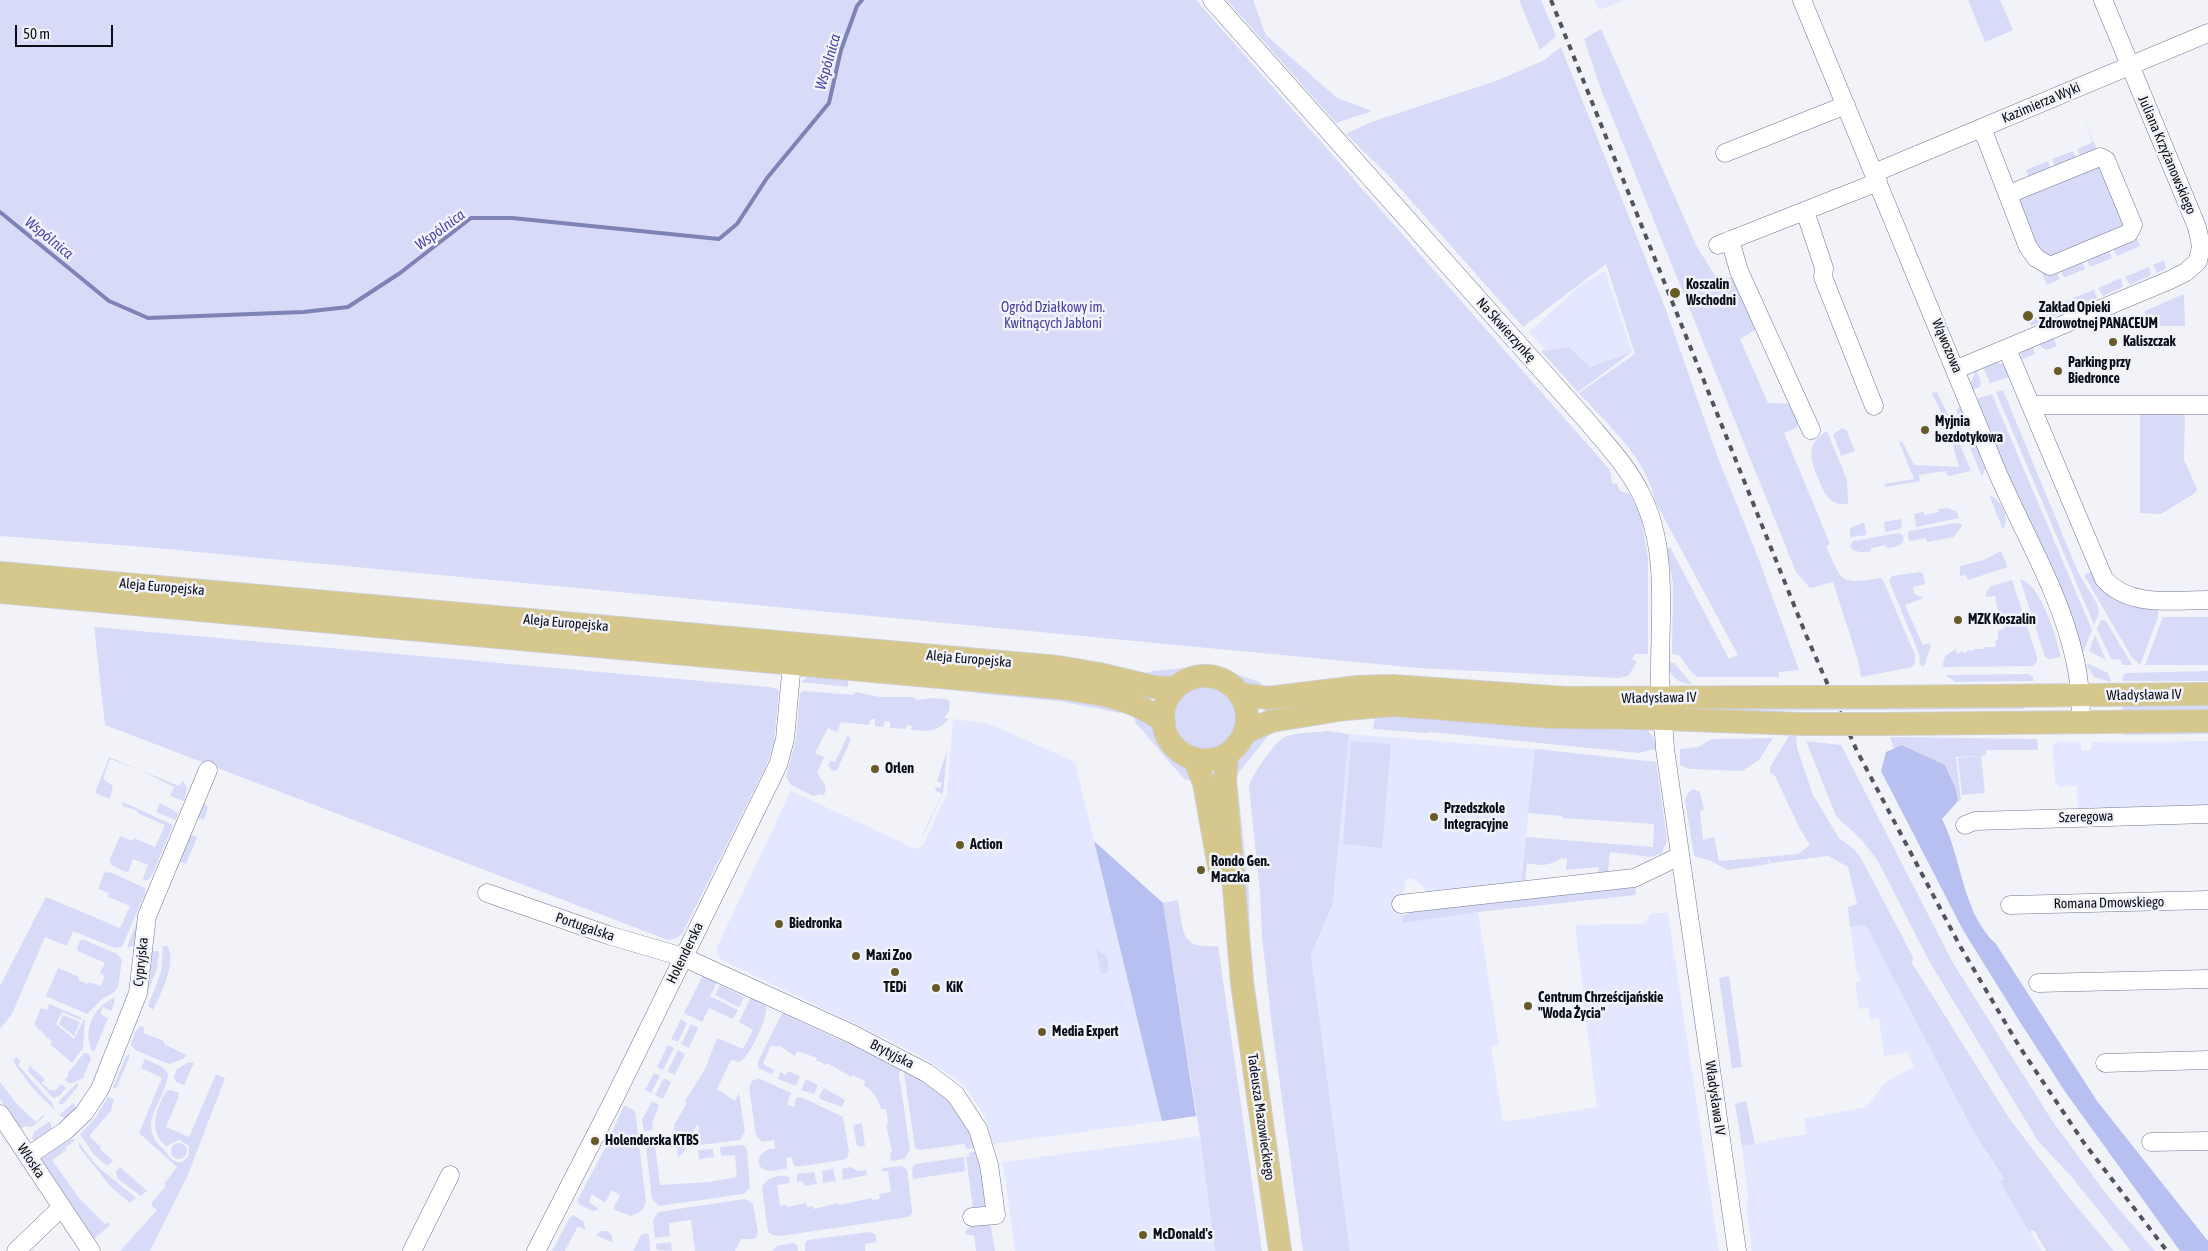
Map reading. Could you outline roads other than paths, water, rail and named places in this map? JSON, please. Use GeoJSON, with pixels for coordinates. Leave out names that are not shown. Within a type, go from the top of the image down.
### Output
{"type":"FeatureCollection","features":[{"type":"Feature","properties":{"kind":"main road","name":"Aleja Europejska"},"geometry":{"type":"LineString","coordinates":[[0,573],[793,654],[1075,690],[1131,703],[1149,711],[1164,722]]}},
{"type":"Feature","properties":{"kind":"main road","name":"Aleja Europejska"},"geometry":{"type":"LineString","coordinates":[[0,592],[793,654],[1058,667],[1131,681],[1154,688],[1176,688]]}},
{"type":"Feature","properties":{"kind":"main road"},"geometry":{"type":"LineString","coordinates":[[1209,676],[1228,683],[1239,694],[1247,713],[1244,733],[1237,745],[1226,754],[1211,759],[1194,758],[1182,753],[1173,745],[1167,734],[1164,722],[1166,704],[1176,688],[1193,678],[1209,676]]}},
{"type":"Feature","properties":{"kind":"main road","name":"Władysława IV"},"geometry":{"type":"LineString","coordinates":[[1239,694],[1268,698],[1349,688],[1392,686],[1556,698],[1802,724],[2208,721]]}},
{"type":"Feature","properties":{"kind":"main road","name":"Władysława IV"},"geometry":{"type":"LineString","coordinates":[[1244,733],[1271,721],[1327,711],[1383,705],[1556,717],[1791,697],[2208,694]]}},
{"type":"Feature","properties":{"kind":"main road","name":"Tadeusza Mazowieckiego"},"geometry":{"type":"LineString","coordinates":[[1226,754],[1225,781],[1242,983],[1280,1251]]}},
{"type":"Feature","properties":{"kind":"main road","name":"Tadeusza Mazowieckiego"},"geometry":{"type":"LineString","coordinates":[[1194,758],[1204,783],[1231,936],[1242,983]]}},
{"type":"Feature","properties":{"kind":"street","name":"Na Skwierzynkę"},"geometry":{"type":"LineString","coordinates":[[1212,0],[1624,466],[1641,494],[1652,521],[1658,546],[1662,708]]}},
{"type":"Feature","properties":{"kind":"street","name":"Wąwozowa"},"geometry":{"type":"LineString","coordinates":[[1802,0],[1957,370],[2001,481],[2041,564],[2059,609],[2075,658],[2080,695]]}},
{"type":"Feature","properties":{"kind":"street","name":"Juliana Krzyżanowskiego"},"geometry":{"type":"LineString","coordinates":[[1957,370],[2203,265],[2197,227],[2102,0]]}},
{"type":"Feature","properties":{"kind":"street","name":"Kazimierza Wyki"},"geometry":{"type":"LineString","coordinates":[[1811,430],[1724,243],[1806,211],[1982,128],[2208,33]]}},
{"type":"Feature","properties":{"kind":"street"},"geometry":{"type":"LineString","coordinates":[[1725,153],[1846,105]]}},
{"type":"Feature","properties":{"kind":"street"},"geometry":{"type":"LineString","coordinates":[[1982,128],[2009,194],[2028,248],[2036,258],[2050,266],[2129,233],[2133,225],[2106,160],[2100,157],[2009,194]]}},
{"type":"Feature","properties":{"kind":"street"},"geometry":{"type":"LineString","coordinates":[[1806,211],[1824,268],[1823,277],[1874,406]]}},
{"type":"Feature","properties":{"kind":"street"},"geometry":{"type":"LineString","coordinates":[[2007,349],[2104,579],[2113,589],[2141,600],[2208,600]]}},
{"type":"Feature","properties":{"kind":"street"},"geometry":{"type":"LineString","coordinates":[[2031,404],[2208,405]]}},
{"type":"Feature","properties":{"kind":"street","name":"Holenderska"},"geometry":{"type":"LineString","coordinates":[[536,1251],[778,765],[785,739],[793,654]]}},
{"type":"Feature","properties":{"kind":"street"},"geometry":{"type":"LineString","coordinates":[[2080,695],[2082,722]]}},
{"type":"Feature","properties":{"kind":"street","name":"Władysława IV"},"geometry":{"type":"LineString","coordinates":[[1662,708],[1680,856],[1737,1251]]}},
{"type":"Feature","properties":{"kind":"street","name":"Cypryjska"},"geometry":{"type":"LineString","coordinates":[[28,1156],[65,1131],[84,1113],[100,1089],[138,993],[147,916],[208,770]]}},
{"type":"Feature","properties":{"kind":"street","name":"Szeregowa"},"geometry":{"type":"LineString","coordinates":[[1965,825],[1975,821],[2208,814]]}},
{"type":"Feature","properties":{"kind":"street"},"geometry":{"type":"LineString","coordinates":[[1401,904],[1634,878],[1680,856]]}},
{"type":"Feature","properties":{"kind":"street","name":"Portugalska"},"geometry":{"type":"LineString","coordinates":[[487,893],[608,935],[683,957]]}},
{"type":"Feature","properties":{"kind":"street","name":"Romana Dmowskiego"},"geometry":{"type":"LineString","coordinates":[[2010,905],[2208,900]]}},
{"type":"Feature","properties":{"kind":"street","name":"Brytyjska"},"geometry":{"type":"LineString","coordinates":[[683,957],[906,1060],[935,1078],[955,1094],[978,1129],[985,1149],[992,1182],[996,1215],[972,1217]]}},
{"type":"Feature","properties":{"kind":"street"},"geometry":{"type":"LineString","coordinates":[[2038,983],[2208,979]]}},
{"type":"Feature","properties":{"kind":"street"},"geometry":{"type":"LineString","coordinates":[[2105,1063],[2208,1060]]}},
{"type":"Feature","properties":{"kind":"street","name":"Włoska"},"geometry":{"type":"LineString","coordinates":[[0,1114],[91,1251]]}},
{"type":"Feature","properties":{"kind":"street"},"geometry":{"type":"LineString","coordinates":[[2151,1142],[2208,1140]]}},
{"type":"Feature","properties":{"kind":"street"},"geometry":{"type":"LineString","coordinates":[[412,1251],[450,1175]]}},
{"type":"Feature","properties":{"kind":"street"},"geometry":{"type":"LineString","coordinates":[[16,1251],[62,1207]]}},
{"type":"Feature","properties":{"kind":"waterway","name":"Wspólnica"},"geometry":{"type":"LineString","coordinates":[[0,212],[109,301],[148,318],[303,312],[348,307],[400,273],[471,218],[512,218],[719,239],[737,224],[767,178],[829,103],[841,50],[857,6],[862,0]]}},
{"type":"Feature","properties":{"kind":"railway"},"geometry":{"type":"LineString","coordinates":[[1551,0],[1806,635],[1857,751],[1960,946],[2019,1046],[2084,1143],[2167,1251]]}},
{"type":"Feature","properties":{"kind":"place","name":"Koszalin Wschodni"},"geometry":{"type":"Point","coordinates":[1675,293]}},
{"type":"Feature","properties":{"kind":"place","name":"Zakład Opieki Zdrowotnej PANACEUM"},"geometry":{"type":"Point","coordinates":[2028,316]}},
{"type":"Feature","properties":{"kind":"place","name":"Kaliszczak"},"geometry":{"type":"Point","coordinates":[2113,342]}},
{"type":"Feature","properties":{"kind":"place","name":"Parking przy Biedronce"},"geometry":{"type":"Point","coordinates":[2058,371]}},
{"type":"Feature","properties":{"kind":"place","name":"Myjnia bezdotykowa"},"geometry":{"type":"Point","coordinates":[1925,430]}},
{"type":"Feature","properties":{"kind":"place","name":"MZK Koszalin"},"geometry":{"type":"Point","coordinates":[1958,620]}},
{"type":"Feature","properties":{"kind":"place","name":"Orlen"},"geometry":{"type":"Point","coordinates":[875,769]}},
{"type":"Feature","properties":{"kind":"place","name":"Przedszkole Integracyjne"},"geometry":{"type":"Point","coordinates":[1434,817]}},
{"type":"Feature","properties":{"kind":"place","name":"Action"},"geometry":{"type":"Point","coordinates":[960,845]}},
{"type":"Feature","properties":{"kind":"place","name":"Rondo Gen. Maczka"},"geometry":{"type":"Point","coordinates":[1201,870]}},
{"type":"Feature","properties":{"kind":"place","name":"Biedronka"},"geometry":{"type":"Point","coordinates":[779,924]}},
{"type":"Feature","properties":{"kind":"place","name":"Maxi Zoo"},"geometry":{"type":"Point","coordinates":[856,956]}},
{"type":"Feature","properties":{"kind":"place","name":"TEDi"},"geometry":{"type":"Point","coordinates":[895,972]}},
{"type":"Feature","properties":{"kind":"place","name":"KiK"},"geometry":{"type":"Point","coordinates":[936,988]}},
{"type":"Feature","properties":{"kind":"place","name":"Centrum Chrześcijańskie \"Woda Życia\""},"geometry":{"type":"Point","coordinates":[1528,1006]}},
{"type":"Feature","properties":{"kind":"place","name":"Media Expert"},"geometry":{"type":"Point","coordinates":[1042,1032]}},
{"type":"Feature","properties":{"kind":"place","name":"Holenderska KTBS"},"geometry":{"type":"Point","coordinates":[595,1141]}},
{"type":"Feature","properties":{"kind":"place","name":"McDonald's"},"geometry":{"type":"Point","coordinates":[1143,1235]}},
{"type":"Feature","properties":{"kind":"park label","name":"Ogród Działkowy im. Kwitnących Jabłoni"},"geometry":{"type":"Point","coordinates":[1053,316]}}]}
